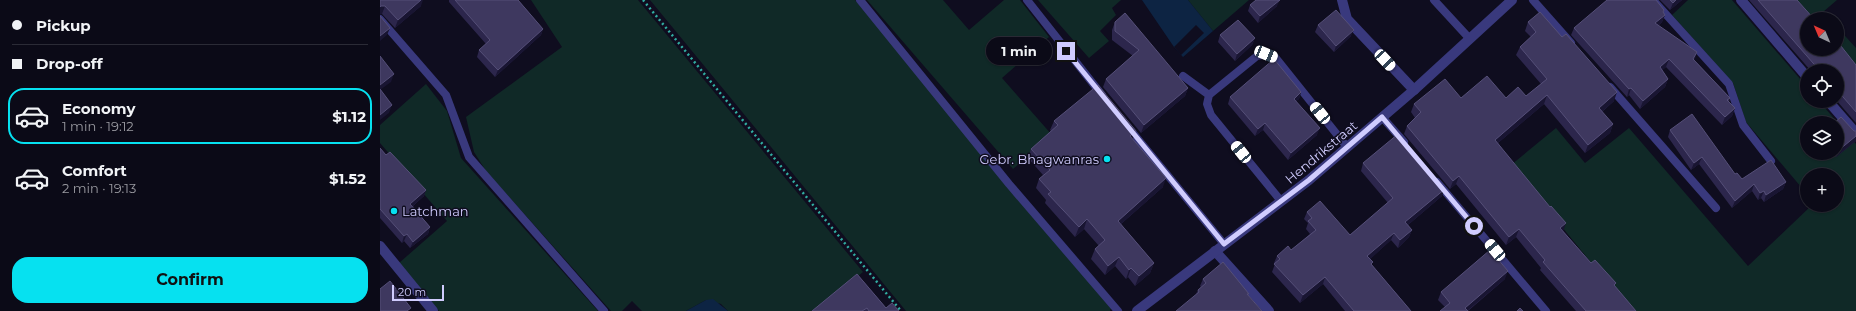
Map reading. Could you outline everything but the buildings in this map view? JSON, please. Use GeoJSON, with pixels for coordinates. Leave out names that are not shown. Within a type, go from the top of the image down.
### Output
{"type":"FeatureCollection","features":[{"type":"Feature","properties":{"kind":"street"},"geometry":{"type":"LineString","coordinates":[[1342,0],[1347,19],[1414,90]]}},
{"type":"Feature","properties":{"kind":"street","name":"Hendrikstraat"},"geometry":{"type":"LineString","coordinates":[[1137,311],[1281,202],[1414,90],[1512,0]]}},
{"type":"Feature","properties":{"kind":"street"},"geometry":{"type":"LineString","coordinates":[[1741,0],[1800,69]]}},
{"type":"Feature","properties":{"kind":"street"},"geometry":{"type":"LineString","coordinates":[[1834,108],[1856,134]]}},
{"type":"Feature","properties":{"kind":"street"},"geometry":{"type":"LineString","coordinates":[[380,246],[433,311]]}},
{"type":"Feature","properties":{"kind":"street"},"geometry":{"type":"LineString","coordinates":[[1215,251],[1269,311]]}},
{"type":"Feature","properties":{"kind":"lane"},"geometry":{"type":"LineString","coordinates":[[860,0],[1009,184],[1118,311]]}},
{"type":"Feature","properties":{"kind":"lane"},"geometry":{"type":"LineString","coordinates":[[1027,0],[1056,39],[1106,100]]}},
{"type":"Feature","properties":{"kind":"lane"},"geometry":{"type":"LineString","coordinates":[[1434,0],[1469,38]]}},
{"type":"Feature","properties":{"kind":"lane"},"geometry":{"type":"LineString","coordinates":[[1533,0],[1575,47]]}},
{"type":"Feature","properties":{"kind":"lane"},"geometry":{"type":"LineString","coordinates":[[1653,0],[1729,84],[1743,125],[1771,161]]}},
{"type":"Feature","properties":{"kind":"lane"},"geometry":{"type":"LineString","coordinates":[[380,19],[446,95],[469,157],[604,311]]}},
{"type":"Feature","properties":{"kind":"lane"},"geometry":{"type":"LineString","coordinates":[[1281,202],[1211,115],[1207,104],[1209,95],[1256,56],[1266,54],[1275,57],[1347,147]]}},
{"type":"Feature","properties":{"kind":"lane"},"geometry":{"type":"LineString","coordinates":[[1184,76],[1209,95]]}},
{"type":"Feature","properties":{"kind":"lane"},"geometry":{"type":"LineString","coordinates":[[1606,83],[1716,208]]}},
{"type":"Feature","properties":{"kind":"lane"},"geometry":{"type":"LineString","coordinates":[[1382,117],[1408,147]]}},
{"type":"Feature","properties":{"kind":"lane"},"geometry":{"type":"LineString","coordinates":[[1120,118],[1224,244]]}},
{"type":"Feature","properties":{"kind":"lane"},"geometry":{"type":"LineString","coordinates":[[1433,178],[1546,311]]}},
{"type":"Feature","properties":{"kind":"path"},"geometry":{"type":"LineString","coordinates":[[643,0],[900,311]]}},
{"type":"Feature","properties":{"kind":"green space"},"geometry":{"type":"Polygon","coordinates":[[[531,0],[638,0],[863,272],[816,311],[728,311],[721,304],[706,300],[686,311],[642,311],[632,301],[622,311],[611,311],[486,171],[474,152],[466,117],[562,47],[531,0]]]}},
{"type":"Feature","properties":{"kind":"green space"},"geometry":{"type":"Polygon","coordinates":[[[650,0],[855,0],[1113,302],[1110,311],[906,311],[650,0]]]}},
{"type":"Feature","properties":{"kind":"green space"},"geometry":{"type":"Polygon","coordinates":[[[867,0],[943,0],[969,30],[1004,0],[1020,0],[1049,37],[1002,78],[1052,135],[1013,169],[867,0]]]}},
{"type":"Feature","properties":{"kind":"green space"},"geometry":{"type":"Polygon","coordinates":[[[1038,0],[1121,0],[1112,8],[1116,15],[1100,31],[1109,41],[1089,58],[1038,0]]]}},
{"type":"Feature","properties":{"kind":"green space"},"geometry":{"type":"Polygon","coordinates":[[[1188,0],[1249,0],[1213,31],[1188,0]]]}},
{"type":"Feature","properties":{"kind":"green space"},"geometry":{"type":"Polygon","coordinates":[[[1688,0],[1732,0],[1800,79],[1800,108],[1825,108],[1832,116],[1800,116],[1800,160],[1844,160],[1844,130],[1856,144],[1856,311],[1631,311],[1511,165],[1556,128],[1585,163],[1629,128],[1748,266],[1805,212],[1844,212],[1844,168],[1800,168],[1800,186],[1746,122],[1733,83],[1672,15],[1688,0]]]}},
{"type":"Feature","properties":{"kind":"green space"},"geometry":{"type":"Polygon","coordinates":[[[1797,0],[1837,0],[1823,12],[1808,12],[1797,0]]]}},
{"type":"Feature","properties":{"kind":"green space"},"geometry":{"type":"Polygon","coordinates":[[[1844,35],[1856,48],[1856,69],[1844,55],[1844,35]]]}},
{"type":"Feature","properties":{"kind":"green space"},"geometry":{"type":"Polygon","coordinates":[[[426,84],[447,111],[461,158],[598,311],[439,311],[399,263],[447,221],[380,143],[380,125],[426,84]]]}},
{"type":"Feature","properties":{"kind":"water"},"geometry":{"type":"Polygon","coordinates":[[[1142,0],[1188,0],[1213,31],[1183,57],[1174,47],[1142,0]]]}},
{"type":"Feature","properties":{"kind":"water"},"geometry":{"type":"Polygon","coordinates":[[[713,299],[728,311],[686,311],[706,300],[713,299]]]}},
{"type":"Feature","properties":{"kind":"pier"},"geometry":{"type":"Polygon","coordinates":[[[1196,25],[1204,33],[1181,55],[1174,47],[1196,25]]]}},
{"type":"Feature","properties":{"kind":"place","name":"Gebr. Bhagwanras"},"geometry":{"type":"Point","coordinates":[1107,159]}},
{"type":"Feature","properties":{"kind":"place","name":"Latchman"},"geometry":{"type":"Point","coordinates":[394,211]}},
{"type":"Feature","properties":{"kind":"route"},"geometry":{"type":"LineString","coordinates":[[1066,51],[1224,244],[1309,180],[1382,117],[1474,226]]}}]}
